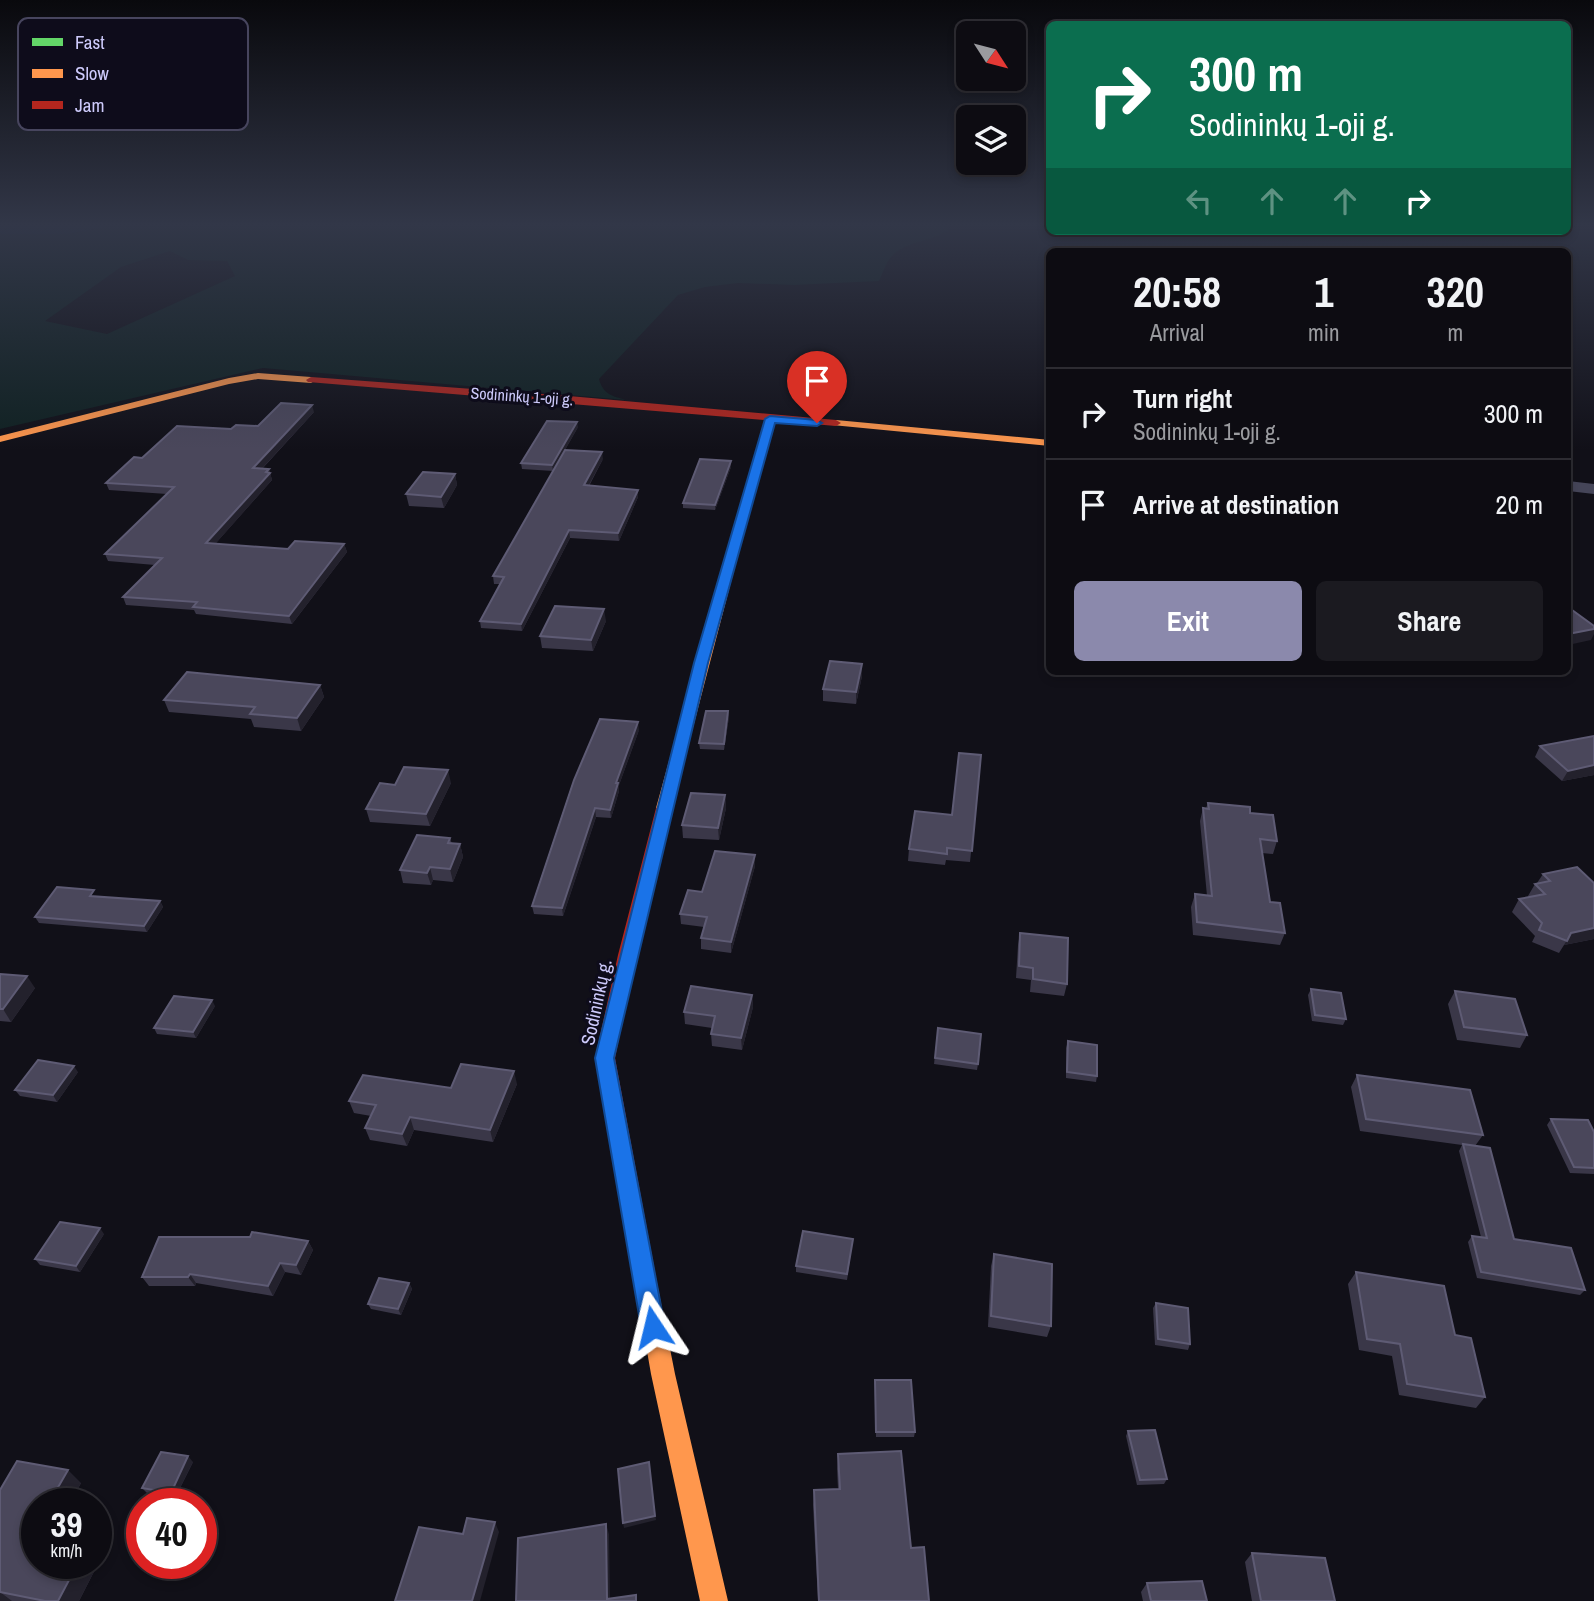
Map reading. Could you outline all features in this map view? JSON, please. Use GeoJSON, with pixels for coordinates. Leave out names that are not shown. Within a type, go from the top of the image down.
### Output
{"type":"FeatureCollection","features":[{"type":"Feature","properties":{"kind":"street","name":"Sodininkų 1-oji g."},"geometry":{"type":"LineString","coordinates":[[0,439],[258,376],[569,399],[1046,443]]}},
{"type":"Feature","properties":{"kind":"street","name":"Sodininkų g."},"geometry":{"type":"LineString","coordinates":[[714,1601],[660,1362],[605,1058],[701,663],[770,419]]}},
{"type":"Feature","properties":{"kind":"street"},"geometry":{"type":"LineString","coordinates":[[1571,486],[1594,489]]}},
{"type":"Feature","properties":{"kind":"shaded area"},"geometry":{"type":"Polygon","coordinates":[[[0,301],[74,301],[45,321],[107,334],[180,301],[673,301],[599,379],[609,394],[626,400],[263,368],[0,429],[0,301]]]}},
{"type":"Feature","properties":{"kind":"building"},"geometry":{"type":"Polygon","coordinates":[[[281,403],[312,405],[253,468],[269,469],[266,472],[270,473],[206,543],[288,549],[295,541],[344,544],[289,616],[193,607],[197,602],[123,597],[162,558],[105,554],[174,487],[106,483],[134,457],[142,458],[177,426],[231,429],[236,425],[258,426],[281,403]]]}},
{"type":"Feature","properties":{"kind":"building"},"geometry":{"type":"Polygon","coordinates":[[[547,421],[577,422],[552,465],[521,463],[547,421]]]}},
{"type":"Feature","properties":{"kind":"building"},"geometry":{"type":"Polygon","coordinates":[[[565,450],[602,452],[584,485],[638,490],[618,533],[569,530],[521,624],[480,621],[504,577],[493,576],[565,450]]]}},
{"type":"Feature","properties":{"kind":"building"},"geometry":{"type":"Polygon","coordinates":[[[700,459],[731,461],[715,505],[683,503],[700,459]]]}},
{"type":"Feature","properties":{"kind":"building"},"geometry":{"type":"Polygon","coordinates":[[[423,472],[455,474],[441,497],[406,494],[423,472]]]}},
{"type":"Feature","properties":{"kind":"building"},"geometry":{"type":"Polygon","coordinates":[[[555,606],[604,609],[591,640],[540,636],[555,606]]]}},
{"type":"Feature","properties":{"kind":"building"},"geometry":{"type":"Polygon","coordinates":[[[1571,610],[1594,626],[1594,629],[1571,633],[1571,610]]]}},
{"type":"Feature","properties":{"kind":"building"},"geometry":{"type":"Polygon","coordinates":[[[830,661],[862,664],[856,692],[823,689],[830,661]]]}},
{"type":"Feature","properties":{"kind":"building"},"geometry":{"type":"Polygon","coordinates":[[[187,672],[320,685],[297,718],[250,714],[255,707],[164,700],[187,672]]]}},
{"type":"Feature","properties":{"kind":"building"},"geometry":{"type":"Polygon","coordinates":[[[706,711],[728,711],[724,744],[699,743],[706,711]]]}},
{"type":"Feature","properties":{"kind":"building"},"geometry":{"type":"Polygon","coordinates":[[[600,719],[638,722],[616,783],[610,810],[595,808],[562,908],[532,906],[574,780],[600,719]]]}},
{"type":"Feature","properties":{"kind":"building"},"geometry":{"type":"Polygon","coordinates":[[[1594,736],[1594,765],[1568,771],[1540,746],[1594,736]]]}},
{"type":"Feature","properties":{"kind":"building"},"geometry":{"type":"Polygon","coordinates":[[[959,753],[981,755],[972,851],[947,848],[947,854],[909,849],[915,811],[952,815],[959,753]]]}},
{"type":"Feature","properties":{"kind":"building"},"geometry":{"type":"Polygon","coordinates":[[[404,767],[448,770],[426,814],[366,809],[380,783],[395,785],[404,767]]]}},
{"type":"Feature","properties":{"kind":"building"},"geometry":{"type":"Polygon","coordinates":[[[691,793],[725,795],[718,828],[682,825],[691,793]]]}},
{"type":"Feature","properties":{"kind":"building"},"geometry":{"type":"Polygon","coordinates":[[[1208,803],[1250,807],[1250,813],[1273,815],[1277,841],[1260,839],[1270,902],[1280,903],[1285,933],[1197,922],[1195,894],[1212,896],[1203,808],[1209,809],[1208,803]]]}},
{"type":"Feature","properties":{"kind":"building"},"geometry":{"type":"Polygon","coordinates":[[[417,835],[450,838],[448,843],[460,844],[450,869],[430,867],[427,873],[400,870],[417,835]]]}},
{"type":"Feature","properties":{"kind":"building"},"geometry":{"type":"Polygon","coordinates":[[[715,851],[755,855],[731,942],[701,938],[707,917],[680,914],[688,890],[702,892],[715,851]]]}},
{"type":"Feature","properties":{"kind":"building"},"geometry":{"type":"Polygon","coordinates":[[[1577,867],[1594,883],[1594,928],[1571,933],[1567,941],[1539,930],[1542,923],[1519,899],[1545,894],[1535,884],[1550,881],[1543,874],[1577,867]]]}},
{"type":"Feature","properties":{"kind":"building"},"geometry":{"type":"Polygon","coordinates":[[[57,887],[94,890],[90,896],[160,901],[144,926],[35,917],[57,887]]]}},
{"type":"Feature","properties":{"kind":"building"},"geometry":{"type":"Polygon","coordinates":[[[1020,933],[1068,938],[1067,984],[1033,979],[1033,968],[1019,966],[1020,933]]]}},
{"type":"Feature","properties":{"kind":"building"},"geometry":{"type":"Polygon","coordinates":[[[0,974],[27,976],[3,1009],[0,1009],[0,974]]]}},
{"type":"Feature","properties":{"kind":"building"},"geometry":{"type":"Polygon","coordinates":[[[691,986],[752,995],[741,1038],[711,1034],[715,1016],[684,1012],[691,986]]]}},
{"type":"Feature","properties":{"kind":"building"},"geometry":{"type":"Polygon","coordinates":[[[1311,989],[1341,993],[1346,1019],[1315,1015],[1311,989]]]}},
{"type":"Feature","properties":{"kind":"building"},"geometry":{"type":"Polygon","coordinates":[[[1455,991],[1515,999],[1527,1035],[1464,1027],[1455,991]]]}},
{"type":"Feature","properties":{"kind":"building"},"geometry":{"type":"Polygon","coordinates":[[[174,996],[212,1000],[193,1032],[154,1028],[174,996]]]}},
{"type":"Feature","properties":{"kind":"building"},"geometry":{"type":"Polygon","coordinates":[[[938,1028],[981,1034],[978,1064],[935,1058],[938,1028]]]}},
{"type":"Feature","properties":{"kind":"building"},"geometry":{"type":"Polygon","coordinates":[[[1068,1041],[1097,1045],[1097,1076],[1067,1072],[1068,1041]]]}},
{"type":"Feature","properties":{"kind":"building"},"geometry":{"type":"Polygon","coordinates":[[[38,1060],[74,1066],[53,1095],[15,1090],[38,1060]]]}},
{"type":"Feature","properties":{"kind":"building"},"geometry":{"type":"Polygon","coordinates":[[[461,1064],[514,1071],[490,1130],[410,1117],[402,1134],[365,1128],[376,1105],[349,1101],[363,1075],[451,1088],[461,1064]]]}},
{"type":"Feature","properties":{"kind":"building"},"geometry":{"type":"Polygon","coordinates":[[[1357,1075],[1470,1090],[1483,1135],[1366,1119],[1357,1075]]]}},
{"type":"Feature","properties":{"kind":"building"},"geometry":{"type":"Polygon","coordinates":[[[1551,1119],[1588,1120],[1594,1132],[1594,1168],[1574,1167],[1551,1119]]]}},
{"type":"Feature","properties":{"kind":"building"},"geometry":{"type":"Polygon","coordinates":[[[1463,1144],[1490,1148],[1514,1239],[1571,1248],[1585,1290],[1481,1272],[1472,1236],[1487,1238],[1463,1144]]]}},
{"type":"Feature","properties":{"kind":"building"},"geometry":{"type":"Polygon","coordinates":[[[60,1222],[100,1228],[76,1266],[35,1259],[60,1222]]]}},
{"type":"Feature","properties":{"kind":"building"},"geometry":{"type":"Polygon","coordinates":[[[803,1231],[853,1239],[847,1274],[796,1266],[803,1231]]]}},
{"type":"Feature","properties":{"kind":"building"},"geometry":{"type":"Polygon","coordinates":[[[252,1232],[308,1241],[296,1265],[280,1263],[268,1286],[190,1274],[188,1277],[142,1277],[159,1237],[250,1237],[252,1232]]]}},
{"type":"Feature","properties":{"kind":"building"},"geometry":{"type":"Polygon","coordinates":[[[994,1254],[1052,1264],[1051,1326],[991,1316],[994,1254]]]}},
{"type":"Feature","properties":{"kind":"building"},"geometry":{"type":"Polygon","coordinates":[[[1356,1272],[1444,1286],[1455,1335],[1471,1338],[1485,1397],[1407,1384],[1400,1344],[1367,1339],[1356,1272]]]}},
{"type":"Feature","properties":{"kind":"building"},"geometry":{"type":"Polygon","coordinates":[[[379,1278],[409,1283],[398,1309],[368,1304],[379,1278]]]}},
{"type":"Feature","properties":{"kind":"building"},"geometry":{"type":"Polygon","coordinates":[[[1156,1303],[1188,1308],[1190,1344],[1158,1339],[1156,1303]]]}},
{"type":"Feature","properties":{"kind":"building"},"geometry":{"type":"Polygon","coordinates":[[[875,1380],[911,1380],[915,1432],[876,1432],[875,1380]]]}},
{"type":"Feature","properties":{"kind":"building"},"geometry":{"type":"Polygon","coordinates":[[[1155,1430],[1167,1479],[1140,1480],[1128,1431],[1155,1430]]]}},
{"type":"Feature","properties":{"kind":"building"},"geometry":{"type":"Polygon","coordinates":[[[901,1451],[911,1548],[924,1547],[929,1601],[819,1601],[814,1490],[840,1489],[838,1454],[901,1451]]]}},
{"type":"Feature","properties":{"kind":"building"},"geometry":{"type":"Polygon","coordinates":[[[161,1452],[188,1456],[173,1488],[142,1488],[161,1452]]]}},
{"type":"Feature","properties":{"kind":"building"},"geometry":{"type":"Polygon","coordinates":[[[17,1461],[68,1470],[58,1488],[21,1488],[21,1579],[70,1579],[58,1601],[0,1592],[0,1490],[17,1461]]]}},
{"type":"Feature","properties":{"kind":"building"},"geometry":{"type":"Polygon","coordinates":[[[649,1462],[655,1516],[623,1523],[618,1469],[649,1462]]]}},
{"type":"Feature","properties":{"kind":"building"},"geometry":{"type":"Polygon","coordinates":[[[467,1518],[495,1522],[472,1601],[395,1601],[419,1527],[463,1534],[467,1518]]]}},
{"type":"Feature","properties":{"kind":"building"},"geometry":{"type":"Polygon","coordinates":[[[606,1524],[607,1599],[636,1595],[636,1601],[516,1601],[518,1538],[606,1524]]]}},
{"type":"Feature","properties":{"kind":"building"},"geometry":{"type":"Polygon","coordinates":[[[1252,1553],[1325,1558],[1335,1601],[1261,1601],[1252,1553]]]}},
{"type":"Feature","properties":{"kind":"building"},"geometry":{"type":"Polygon","coordinates":[[[1202,1581],[1207,1601],[1151,1601],[1147,1583],[1202,1581]]]}},
{"type":"Feature","properties":{"kind":"traffic: fast"},"geometry":{"type":"LineString","coordinates":[[733,551],[770,419]]}},
{"type":"Feature","properties":{"kind":"traffic: slow"},"geometry":{"type":"LineString","coordinates":[[0,439],[229,381],[258,376],[311,380]]}},
{"type":"Feature","properties":{"kind":"traffic: slow"},"geometry":{"type":"LineString","coordinates":[[836,423],[1046,443]]}},
{"type":"Feature","properties":{"kind":"traffic: slow"},"geometry":{"type":"LineString","coordinates":[[664,808],[733,551]]}},
{"type":"Feature","properties":{"kind":"traffic: slow"},"geometry":{"type":"LineString","coordinates":[[647,1288],[663,1374],[714,1601]]}},
{"type":"Feature","properties":{"kind":"traffic: jam"},"geometry":{"type":"LineString","coordinates":[[311,380],[569,399],[836,423]]}},
{"type":"Feature","properties":{"kind":"traffic: jam"},"geometry":{"type":"LineString","coordinates":[[647,1288],[605,1058],[627,955],[664,808]]}},
{"type":"Feature","properties":{"kind":"route"},"geometry":{"type":"LineString","coordinates":[[653,1327],[605,1058],[701,663],[770,419],[817,423]]}}]}
